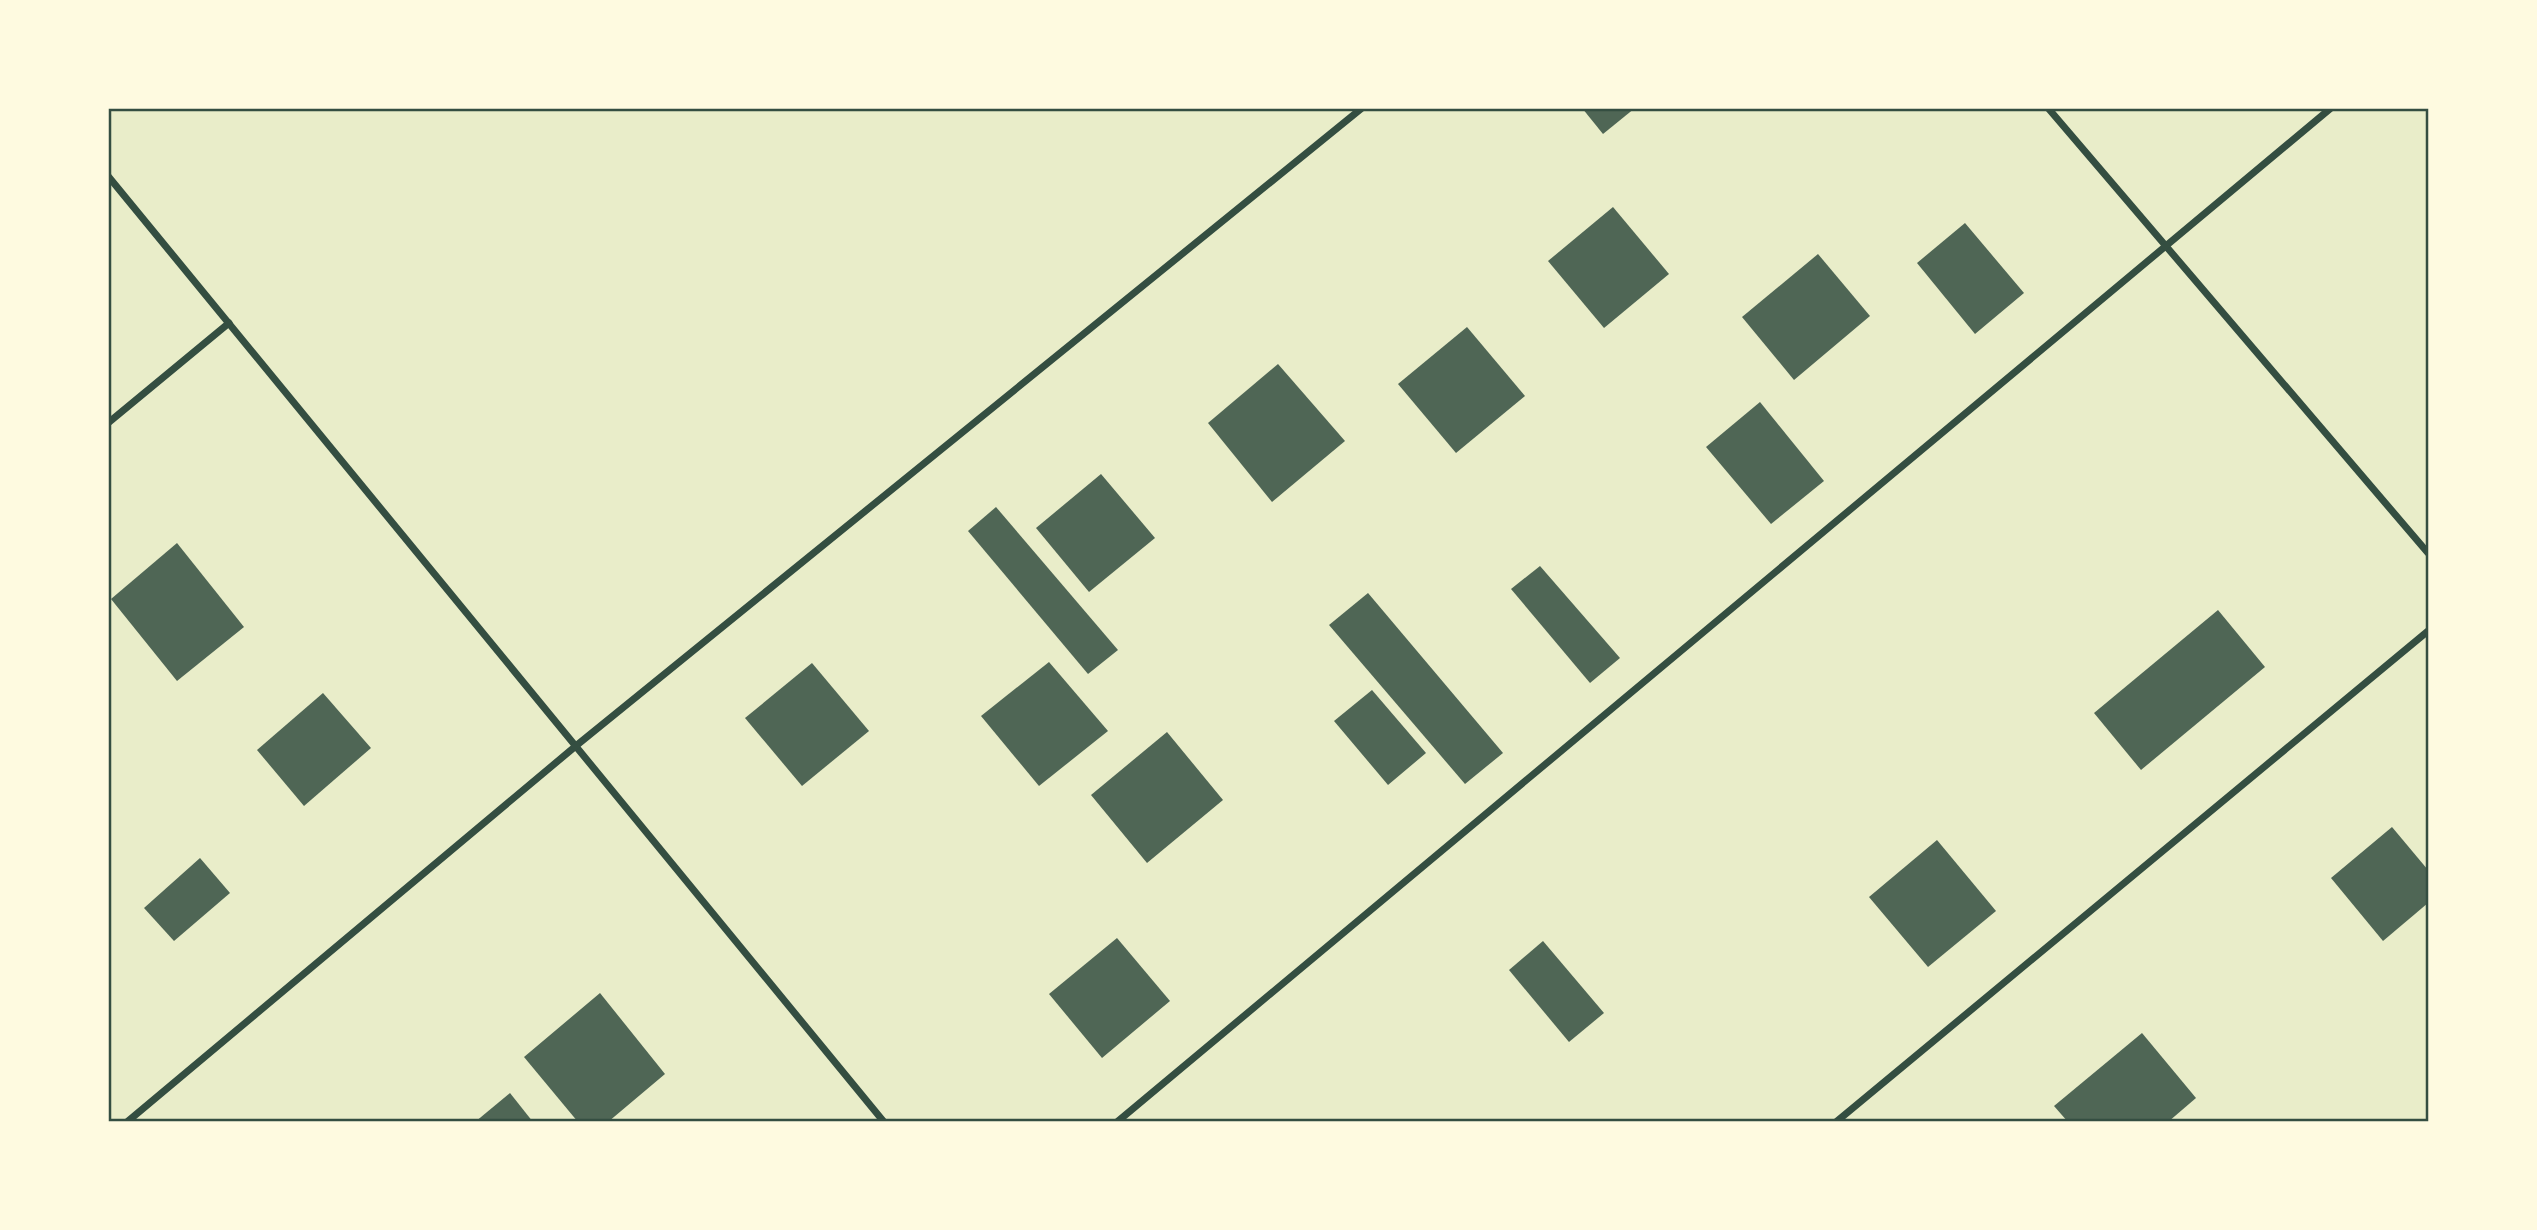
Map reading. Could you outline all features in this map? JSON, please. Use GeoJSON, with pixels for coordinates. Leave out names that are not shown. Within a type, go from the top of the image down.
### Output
{"type":"FeatureCollection","features":[{"type":"Feature","properties":{"kind":"street"},"geometry":{"type":"LineString","coordinates":[[127,1122],[577,745],[1362,108]]}},
{"type":"Feature","properties":{"kind":"street"},"geometry":{"type":"LineString","coordinates":[[2048,108],[2428,553]]}},
{"type":"Feature","properties":{"kind":"street"},"geometry":{"type":"LineString","coordinates":[[1117,1122],[2331,108]]}},
{"type":"Feature","properties":{"kind":"street"},"geometry":{"type":"LineString","coordinates":[[108,176],[884,1122]]}},
{"type":"Feature","properties":{"kind":"street"},"geometry":{"type":"LineString","coordinates":[[108,423],[229,323]]}},
{"type":"Feature","properties":{"kind":"street"},"geometry":{"type":"LineString","coordinates":[[1836,1122],[2428,631]]}},
{"type":"Feature","properties":{"kind":"building"},"geometry":{"type":"Polygon","coordinates":[[[1582,108],[1635,108],[1603,134],[1582,108]]]}},
{"type":"Feature","properties":{"kind":"building"},"geometry":{"type":"Polygon","coordinates":[[[1613,207],[1669,274],[1604,328],[1548,261],[1613,207]]]}},
{"type":"Feature","properties":{"kind":"building"},"geometry":{"type":"Polygon","coordinates":[[[1965,223],[2024,293],[1975,334],[1917,263],[1965,223]]]}},
{"type":"Feature","properties":{"kind":"building"},"geometry":{"type":"Polygon","coordinates":[[[1818,254],[1870,316],[1794,380],[1742,317],[1818,254]]]}},
{"type":"Feature","properties":{"kind":"building"},"geometry":{"type":"Polygon","coordinates":[[[1467,327],[1525,396],[1456,453],[1398,384],[1467,327]]]}},
{"type":"Feature","properties":{"kind":"building"},"geometry":{"type":"Polygon","coordinates":[[[1278,364],[1345,441],[1272,502],[1208,423],[1278,364]]]}},
{"type":"Feature","properties":{"kind":"building"},"geometry":{"type":"Polygon","coordinates":[[[1760,402],[1824,481],[1771,524],[1706,447],[1760,402]]]}},
{"type":"Feature","properties":{"kind":"building"},"geometry":{"type":"Polygon","coordinates":[[[1101,474],[1155,538],[1089,592],[1036,528],[1101,474]]]}},
{"type":"Feature","properties":{"kind":"building"},"geometry":{"type":"Polygon","coordinates":[[[996,507],[1118,650],[1088,674],[968,531],[996,507]]]}},
{"type":"Feature","properties":{"kind":"building"},"geometry":{"type":"Polygon","coordinates":[[[177,543],[244,627],[177,681],[111,599],[177,543]]]}},
{"type":"Feature","properties":{"kind":"building"},"geometry":{"type":"Polygon","coordinates":[[[1540,566],[1620,658],[1590,683],[1511,589],[1540,566]]]}},
{"type":"Feature","properties":{"kind":"building"},"geometry":{"type":"Polygon","coordinates":[[[1368,593],[1503,753],[1465,784],[1329,625],[1368,593]]]}},
{"type":"Feature","properties":{"kind":"building"},"geometry":{"type":"Polygon","coordinates":[[[2218,610],[2265,667],[2141,770],[2094,713],[2218,610]]]}},
{"type":"Feature","properties":{"kind":"building"},"geometry":{"type":"Polygon","coordinates":[[[1049,662],[1108,731],[1039,786],[981,716],[1049,662]]]}},
{"type":"Feature","properties":{"kind":"building"},"geometry":{"type":"Polygon","coordinates":[[[812,663],[869,731],[802,786],[745,718],[812,663]]]}},
{"type":"Feature","properties":{"kind":"building"},"geometry":{"type":"Polygon","coordinates":[[[1372,690],[1426,753],[1388,785],[1334,721],[1372,690]]]}},
{"type":"Feature","properties":{"kind":"building"},"geometry":{"type":"Polygon","coordinates":[[[323,693],[371,748],[304,806],[257,750],[323,693]]]}},
{"type":"Feature","properties":{"kind":"building"},"geometry":{"type":"Polygon","coordinates":[[[1167,732],[1223,800],[1147,863],[1091,795],[1167,732]]]}},
{"type":"Feature","properties":{"kind":"building"},"geometry":{"type":"Polygon","coordinates":[[[2392,827],[2428,870],[2428,903],[2383,941],[2331,878],[2392,827]]]}},
{"type":"Feature","properties":{"kind":"building"},"geometry":{"type":"Polygon","coordinates":[[[1937,840],[1996,911],[1928,967],[1869,897],[1937,840]]]}},
{"type":"Feature","properties":{"kind":"building"},"geometry":{"type":"Polygon","coordinates":[[[200,858],[230,893],[174,941],[144,908],[200,858]]]}},
{"type":"Feature","properties":{"kind":"building"},"geometry":{"type":"Polygon","coordinates":[[[1117,938],[1170,1001],[1102,1058],[1049,994],[1117,938]]]}},
{"type":"Feature","properties":{"kind":"building"},"geometry":{"type":"Polygon","coordinates":[[[1543,941],[1604,1013],[1569,1042],[1509,970],[1543,941]]]}},
{"type":"Feature","properties":{"kind":"building"},"geometry":{"type":"Polygon","coordinates":[[[600,993],[665,1074],[608,1122],[578,1122],[524,1057],[600,993]]]}},
{"type":"Feature","properties":{"kind":"building"},"geometry":{"type":"Polygon","coordinates":[[[2142,1033],[2196,1098],[2168,1122],[2068,1122],[2054,1106],[2142,1033]]]}},
{"type":"Feature","properties":{"kind":"building"},"geometry":{"type":"Polygon","coordinates":[[[510,1093],[533,1122],[475,1122],[510,1093]]]}}]}
